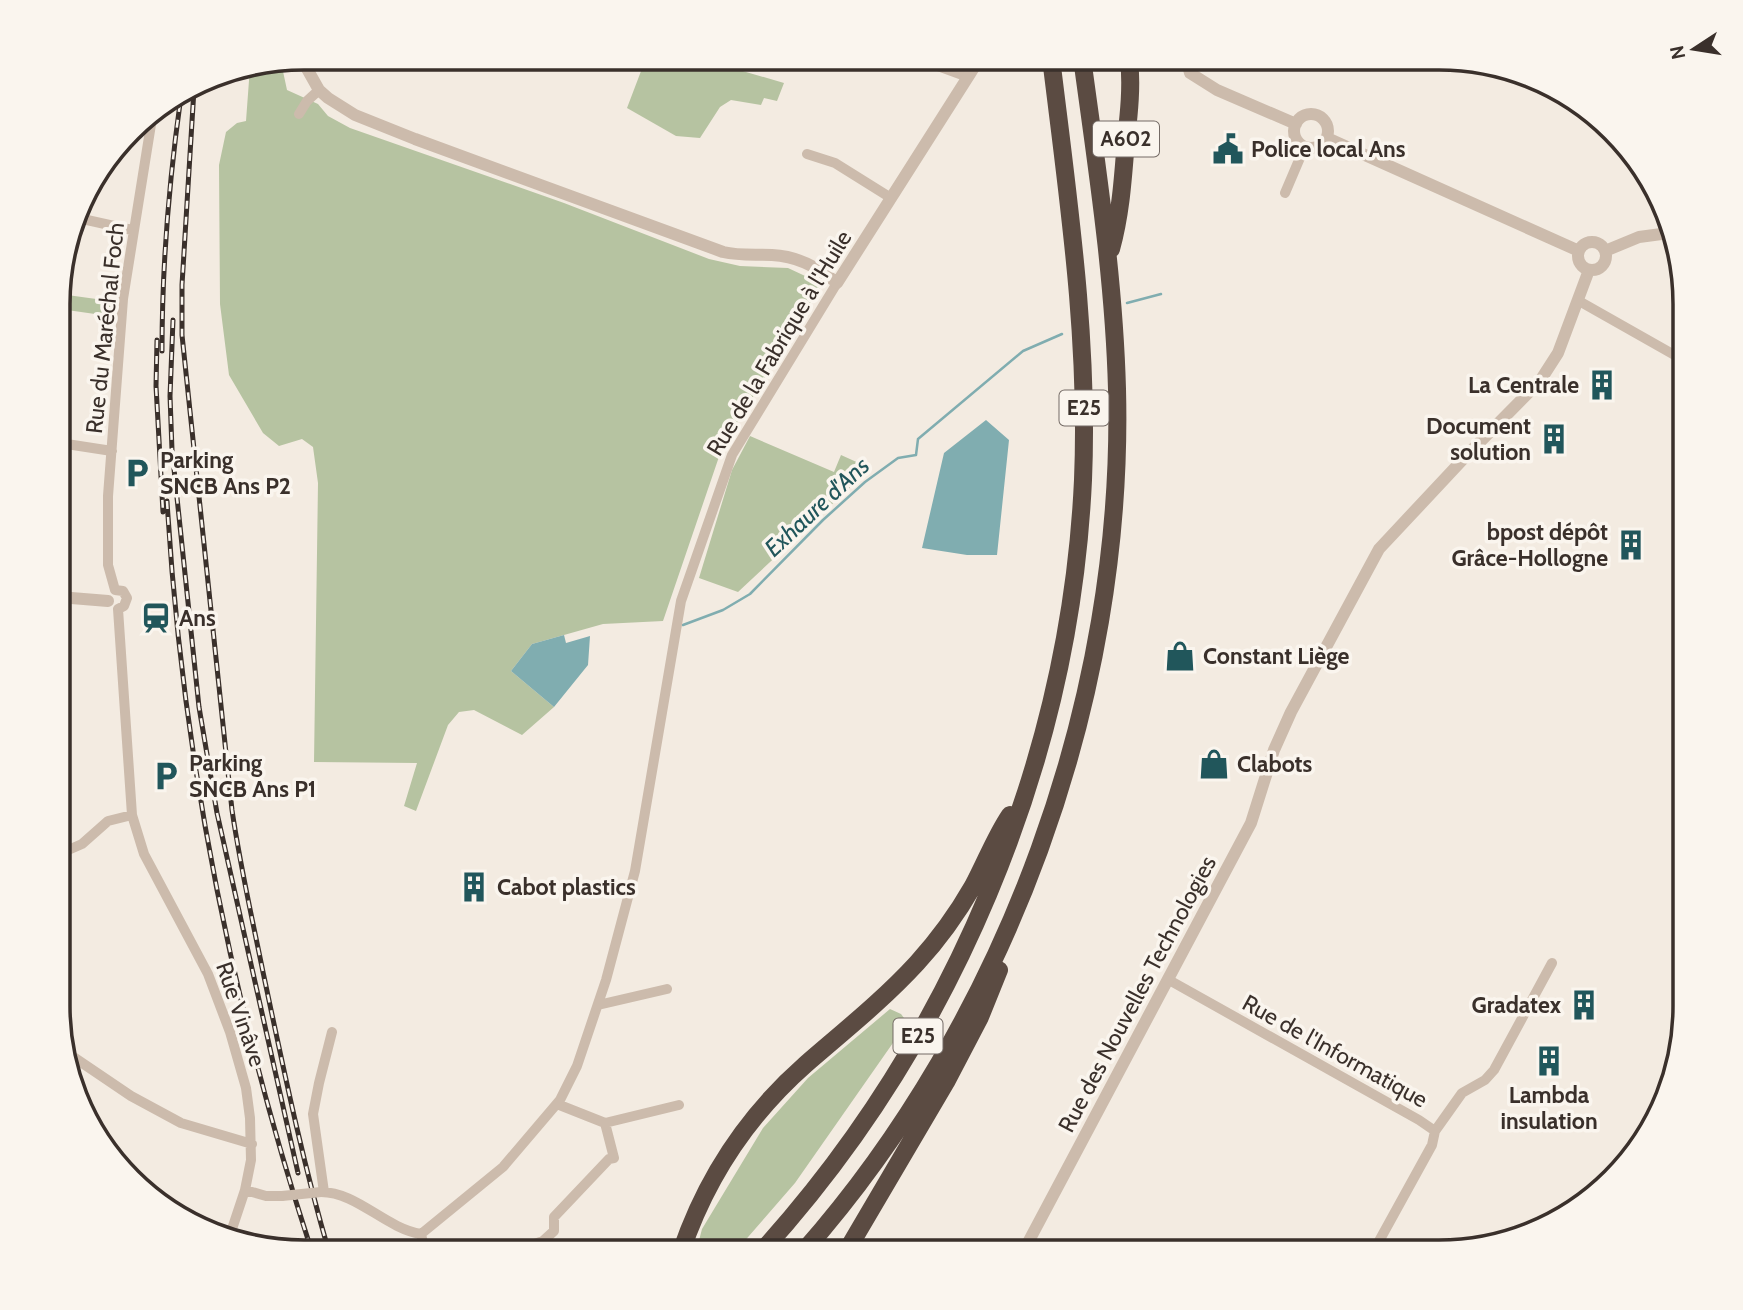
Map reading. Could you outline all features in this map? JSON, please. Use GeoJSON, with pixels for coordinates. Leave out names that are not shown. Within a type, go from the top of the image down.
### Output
{"type":"FeatureCollection","features":[{"type":"Feature","properties":{"kind":"highway","name":"E25"},"geometry":{"type":"LineString","coordinates":[[772,1239],[827,1174],[911,1049],[947,982],[978,918],[1012,832],[1046,718],[1063,641],[1077,551],[1083,480],[1083,360],[1077,273],[1053,71]]}},
{"type":"Feature","properties":{"kind":"highway","name":"E25"},"geometry":{"type":"LineString","coordinates":[[813,1239],[868,1173],[946,1051],[1000,946],[1050,824],[1075,736],[1102,604],[1115,470],[1117,404],[1108,262],[1084,71]]}},
{"type":"Feature","properties":{"kind":"highway","name":"A602"},"geometry":{"type":"LineString","coordinates":[[1108,262],[1119,220],[1130,94],[1129,71]]}},
{"type":"Feature","properties":{"kind":"highway"},"geometry":{"type":"LineString","coordinates":[[686,1239],[716,1171],[753,1118],[805,1065],[893,987],[941,934],[958,911],[1003,825],[1025,792]]}},
{"type":"Feature","properties":{"kind":"highway"},"geometry":{"type":"LineString","coordinates":[[853,1239],[946,1082],[980,1017],[999,975],[1000,946]]}},
{"type":"Feature","properties":{"kind":"street"},"geometry":{"type":"LineString","coordinates":[[308,71],[319,90],[328,99],[355,115],[723,253],[781,256],[801,261],[815,267],[836,283]]}},
{"type":"Feature","properties":{"kind":"street"},"geometry":{"type":"LineString","coordinates":[[952,71],[968,77]]}},
{"type":"Feature","properties":{"kind":"street","name":"Rue de la Fabrique à l'Huile"},"geometry":{"type":"LineString","coordinates":[[421,1234],[503,1167],[557,1104],[577,1066],[598,1005],[635,871],[681,601],[732,455],[836,283],[972,71]]}},
{"type":"Feature","properties":{"kind":"street"},"geometry":{"type":"LineString","coordinates":[[1189,71],[1217,90],[1296,124]]}},
{"type":"Feature","properties":{"kind":"street"},"geometry":{"type":"LineString","coordinates":[[299,114],[307,101],[319,90]]}},
{"type":"Feature","properties":{"kind":"street"},"geometry":{"type":"LineString","coordinates":[[1306,116],[1322,118],[1327,126],[1327,138],[1317,147],[1305,146],[1295,136],[1296,124],[1306,116]]}},
{"type":"Feature","properties":{"kind":"street","name":"Rue du Maréchal Foch"},"geometry":{"type":"LineString","coordinates":[[132,815],[107,538],[123,299],[150,128]]}},
{"type":"Feature","properties":{"kind":"street"},"geometry":{"type":"LineString","coordinates":[[1327,138],[1579,251]]}},
{"type":"Feature","properties":{"kind":"street"},"geometry":{"type":"LineString","coordinates":[[1286,193],[1305,146]]}},
{"type":"Feature","properties":{"kind":"street"},"geometry":{"type":"LineString","coordinates":[[807,154],[835,163],[891,198]]}},
{"type":"Feature","properties":{"kind":"street"},"geometry":{"type":"LineString","coordinates":[[86,220],[132,230]]}},
{"type":"Feature","properties":{"kind":"street"},"geometry":{"type":"LineString","coordinates":[[1605,251],[1639,237],[1662,234]]}},
{"type":"Feature","properties":{"kind":"street"},"geometry":{"type":"LineString","coordinates":[[1594,243],[1605,251],[1604,263],[1597,269],[1590,270],[1581,264],[1578,255],[1585,244],[1594,243]]}},
{"type":"Feature","properties":{"kind":"street","name":"Rue des Nouvelles Technologies"},"geometry":{"type":"LineString","coordinates":[[1030,1240],[1251,823],[1274,750],[1294,706],[1379,549],[1539,382],[1558,353],[1590,270]]}},
{"type":"Feature","properties":{"kind":"street"},"geometry":{"type":"LineString","coordinates":[[1579,301],[1673,354]]}},
{"type":"Feature","properties":{"kind":"street"},"geometry":{"type":"LineString","coordinates":[[70,445],[111,451]]}},
{"type":"Feature","properties":{"kind":"street"},"geometry":{"type":"LineString","coordinates":[[70,598],[114,600]]}},
{"type":"Feature","properties":{"kind":"street"},"geometry":{"type":"LineString","coordinates":[[71,849],[82,844],[108,821],[132,815]]}},
{"type":"Feature","properties":{"kind":"street","name":"Rue Vinâve"},"geometry":{"type":"LineString","coordinates":[[132,815],[144,854],[186,929],[222,1007],[246,1088],[251,1160],[232,1229]]}},
{"type":"Feature","properties":{"kind":"street"},"geometry":{"type":"LineString","coordinates":[[1436,1131],[1462,1093],[1485,1080],[1494,1070],[1552,963]]}},
{"type":"Feature","properties":{"kind":"street","name":"Rue de l'Informatique"},"geometry":{"type":"LineString","coordinates":[[1169,980],[1436,1131],[1432,1145],[1380,1240]]}},
{"type":"Feature","properties":{"kind":"street"},"geometry":{"type":"LineString","coordinates":[[598,1005],[667,989]]}},
{"type":"Feature","properties":{"kind":"street"},"geometry":{"type":"LineString","coordinates":[[323,1192],[313,1114],[332,1031]]}},
{"type":"Feature","properties":{"kind":"street"},"geometry":{"type":"LineString","coordinates":[[76,1059],[131,1096],[181,1123],[251,1144]]}},
{"type":"Feature","properties":{"kind":"street"},"geometry":{"type":"LineString","coordinates":[[557,1104],[605,1123],[679,1105]]}},
{"type":"Feature","properties":{"kind":"street"},"geometry":{"type":"LineString","coordinates":[[545,1239],[554,1231],[554,1217],[609,1159],[614,1158],[605,1123]]}},
{"type":"Feature","properties":{"kind":"street"},"geometry":{"type":"LineString","coordinates":[[245,1189],[265,1196],[338,1193],[389,1222],[421,1234],[422,1239]]}},
{"type":"Feature","properties":{"kind":"green space"},"geometry":{"type":"Polygon","coordinates":[[[641,71],[743,71],[784,83],[777,101],[764,98],[761,105],[731,100],[720,107],[700,138],[676,136],[627,108],[641,71]]]}},
{"type":"Feature","properties":{"kind":"green space"},"geometry":{"type":"Polygon","coordinates":[[[283,72],[287,90],[318,104],[328,116],[350,128],[564,203],[709,259],[740,266],[788,268],[818,282],[821,287],[723,445],[663,621],[603,624],[532,644],[511,671],[554,707],[522,735],[474,710],[459,712],[448,725],[416,811],[404,806],[417,763],[314,762],[318,483],[313,447],[302,439],[279,446],[263,433],[229,375],[220,304],[219,165],[226,132],[237,123],[246,121],[249,76],[283,72]]]}},
{"type":"Feature","properties":{"kind":"green space"},"geometry":{"type":"Polygon","coordinates":[[[71,295],[118,302],[116,317],[70,310],[71,295]]]}},
{"type":"Feature","properties":{"kind":"green space"},"geometry":{"type":"Polygon","coordinates":[[[750,436],[834,472],[841,455],[872,469],[738,592],[699,578],[732,470],[750,436]]]}},
{"type":"Feature","properties":{"kind":"green space"},"geometry":{"type":"Polygon","coordinates":[[[890,1009],[904,1018],[902,1030],[795,1183],[746,1239],[699,1239],[702,1229],[763,1128],[808,1078],[890,1009]]]}},
{"type":"Feature","properties":{"kind":"water"},"geometry":{"type":"Polygon","coordinates":[[[986,420],[1009,440],[997,555],[967,555],[922,548],[944,453],[986,420]]]}},
{"type":"Feature","properties":{"kind":"water"},"geometry":{"type":"Polygon","coordinates":[[[564,635],[566,643],[590,636],[588,665],[554,707],[511,671],[532,644],[564,635]]]}},
{"type":"Feature","properties":{"kind":"waterway","name":"Exhaure d'Ans"},"geometry":{"type":"LineString","coordinates":[[1127,303],[1161,294]]}},
{"type":"Feature","properties":{"kind":"waterway","name":"Exhaure d'Ans"},"geometry":{"type":"LineString","coordinates":[[683,625],[723,610],[750,594],[865,482],[898,458],[916,455],[918,439],[1023,351],[1062,334]]}},
{"type":"Feature","properties":{"kind":"railway"},"geometry":{"type":"LineString","coordinates":[[193,98],[182,285],[182,335],[232,810],[246,891],[286,1078],[325,1239]]}},
{"type":"Feature","properties":{"kind":"railway"},"geometry":{"type":"LineString","coordinates":[[162,351],[167,223],[180,105]]}},
{"type":"Feature","properties":{"kind":"railway"},"geometry":{"type":"LineString","coordinates":[[173,320],[170,396],[172,450],[199,707],[217,813],[298,1173]]}},
{"type":"Feature","properties":{"kind":"railway"},"geometry":{"type":"LineString","coordinates":[[157,340],[156,386],[163,512]]}},
{"type":"Feature","properties":{"kind":"railway"},"geometry":{"type":"LineString","coordinates":[[167,501],[185,691],[216,881],[258,1068],[308,1239]]}},
{"type":"Feature","properties":{"kind":"place","name":"Police local Ans"},"geometry":{"type":"Point","coordinates":[1228,149]}},
{"type":"Feature","properties":{"kind":"place","name":"La Centrale"},"geometry":{"type":"Point","coordinates":[1602,385]}},
{"type":"Feature","properties":{"kind":"place","name":"Document solution"},"geometry":{"type":"Point","coordinates":[1554,439]}},
{"type":"Feature","properties":{"kind":"place","name":"Parking SNCB Ans P2"},"geometry":{"type":"Point","coordinates":[137,473]}},
{"type":"Feature","properties":{"kind":"place","name":"bpost dépôt Grâce-Hollogne"},"geometry":{"type":"Point","coordinates":[1631,545]}},
{"type":"Feature","properties":{"kind":"place","name":"Ans"},"geometry":{"type":"Point","coordinates":[156,618]}},
{"type":"Feature","properties":{"kind":"place","name":"Constant Liège"},"geometry":{"type":"Point","coordinates":[1180,656]}},
{"type":"Feature","properties":{"kind":"place","name":"Clabots"},"geometry":{"type":"Point","coordinates":[1214,764]}},
{"type":"Feature","properties":{"kind":"place","name":"Parking SNCB Ans P1"},"geometry":{"type":"Point","coordinates":[166,776]}},
{"type":"Feature","properties":{"kind":"place","name":"Cabot plastics"},"geometry":{"type":"Point","coordinates":[474,887]}},
{"type":"Feature","properties":{"kind":"place","name":"Gradatex"},"geometry":{"type":"Point","coordinates":[1584,1005]}},
{"type":"Feature","properties":{"kind":"place","name":"Lambda insulation"},"geometry":{"type":"Point","coordinates":[1549,1061]}}]}
